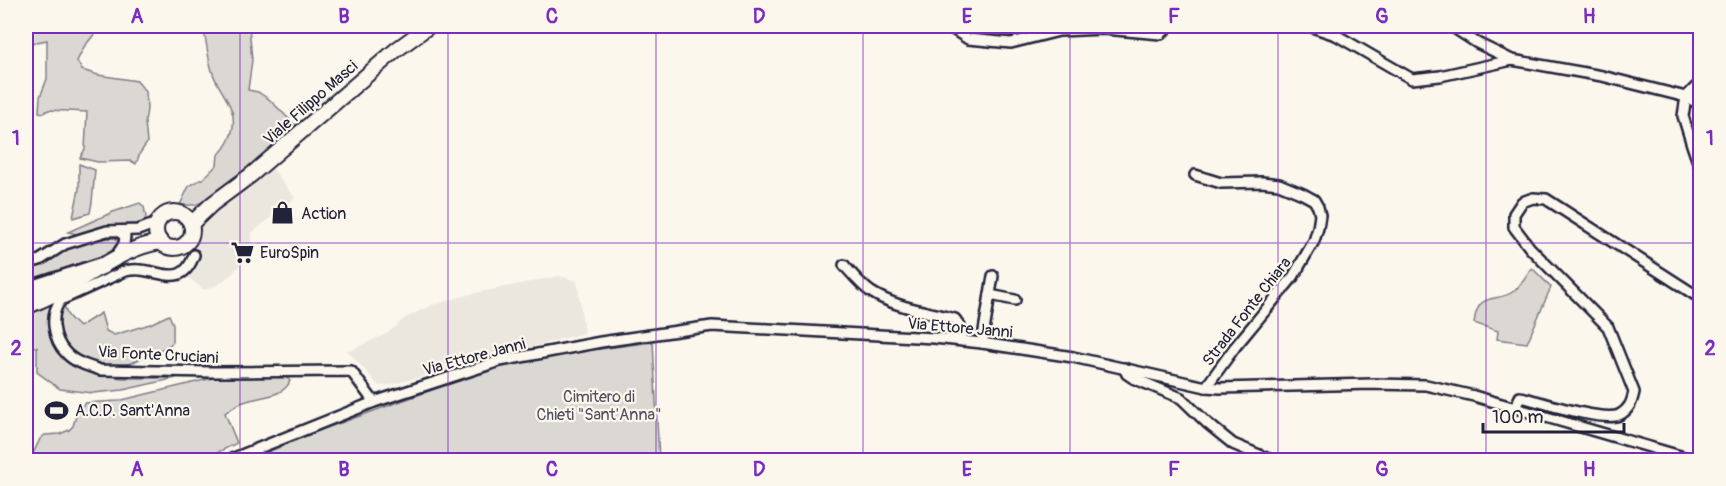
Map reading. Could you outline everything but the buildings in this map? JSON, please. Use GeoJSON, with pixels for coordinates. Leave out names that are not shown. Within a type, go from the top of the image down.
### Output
{"type":"FeatureCollection","features":[{"type":"Feature","properties":{"kind":"highway"},"geometry":{"type":"LineString","coordinates":[[26,291],[107,264]]}},
{"type":"Feature","properties":{"kind":"main road","name":"Viale Filippo Masci"},"geometry":{"type":"LineString","coordinates":[[191,224],[396,50],[429,26]]}},
{"type":"Feature","properties":{"kind":"main road","name":"Viale Filippo Masci"},"geometry":{"type":"LineString","coordinates":[[180,213],[193,212],[212,204]]}},
{"type":"Feature","properties":{"kind":"main road"},"geometry":{"type":"LineString","coordinates":[[129,252],[145,240],[157,225],[166,214],[170,212],[180,213],[191,224],[192,229],[189,239],[182,246],[172,248],[161,242],[157,236],[157,225]]}},
{"type":"Feature","properties":{"kind":"main road"},"geometry":{"type":"LineString","coordinates":[[26,307],[129,252],[161,242]]}},
{"type":"Feature","properties":{"kind":"main road"},"geometry":{"type":"LineString","coordinates":[[26,298],[107,264]]}},
{"type":"Feature","properties":{"kind":"street"},"geometry":{"type":"LineString","coordinates":[[948,26],[968,39],[1011,43],[1059,31],[1104,29],[1161,34],[1169,26]]}},
{"type":"Feature","properties":{"kind":"street"},"geometry":{"type":"LineString","coordinates":[[1309,26],[1336,35],[1412,79],[1440,76],[1512,60]]}},
{"type":"Feature","properties":{"kind":"street"},"geometry":{"type":"LineString","coordinates":[[1451,26],[1477,43],[1512,60],[1602,76],[1686,97],[1701,104]]}},
{"type":"Feature","properties":{"kind":"street"},"geometry":{"type":"LineString","coordinates":[[1701,83],[1686,97],[1683,116],[1701,168]]}},
{"type":"Feature","properties":{"kind":"street","name":"Strada Fonte Chiara"},"geometry":{"type":"LineString","coordinates":[[1195,175],[1221,183],[1279,184],[1314,200],[1320,215],[1314,241],[1293,277],[1235,346],[1206,387]]}},
{"type":"Feature","properties":{"kind":"street"},"geometry":{"type":"LineString","coordinates":[[1515,408],[1520,398],[1525,398],[1609,417],[1626,410],[1632,402],[1634,392],[1608,327],[1516,231],[1513,223],[1514,214],[1527,199],[1539,197],[1546,199],[1701,298]]}},
{"type":"Feature","properties":{"kind":"street"},"geometry":{"type":"LineString","coordinates":[[26,264],[40,260],[65,244],[107,231],[138,230],[157,225]]}},
{"type":"Feature","properties":{"kind":"street"},"geometry":{"type":"LineString","coordinates":[[107,264],[122,249],[125,242],[124,236],[118,231]]}},
{"type":"Feature","properties":{"kind":"street","name":"Via Fonte Cruciani"},"geometry":{"type":"LineString","coordinates":[[194,255],[189,267],[180,274],[163,275],[136,269],[125,271],[67,296],[56,306],[53,317],[58,341],[66,353],[82,364],[100,370],[351,371],[374,402]]}},
{"type":"Feature","properties":{"kind":"street"},"geometry":{"type":"LineString","coordinates":[[844,265],[869,291],[885,299],[955,320],[960,326],[963,341]]}},
{"type":"Feature","properties":{"kind":"street"},"geometry":{"type":"LineString","coordinates":[[982,343],[993,276]]}},
{"type":"Feature","properties":{"kind":"street"},"geometry":{"type":"LineString","coordinates":[[990,295],[1015,300]]}},
{"type":"Feature","properties":{"kind":"street","name":"Via Ettore Janni"},"geometry":{"type":"LineString","coordinates":[[229,460],[374,402],[500,362],[602,342],[712,326],[982,343],[1073,357],[1206,387],[1405,383],[1426,385],[1450,389],[1515,408],[1666,457],[1694,460]]}},
{"type":"Feature","properties":{"kind":"street"},"geometry":{"type":"LineString","coordinates":[[1124,368],[1133,378],[1181,398],[1233,444],[1272,460]]}},
{"type":"Feature","properties":{"kind":"shaded area"},"geometry":{"type":"Polygon","coordinates":[[[272,168],[295,198],[252,233],[252,245],[247,257],[232,274],[219,284],[204,290],[185,275],[195,259],[190,241],[197,225],[272,168]]]}},
{"type":"Feature","properties":{"kind":"shaded area"},"geometry":{"type":"Polygon","coordinates":[[[559,276],[577,281],[584,333],[379,386],[346,349],[351,350],[388,333],[405,318],[432,305],[471,294],[559,276]]]}},
{"type":"Feature","properties":{"kind":"green space"},"geometry":{"type":"Polygon","coordinates":[[[26,26],[101,26],[84,47],[77,61],[82,70],[137,81],[146,92],[147,143],[136,164],[131,161],[98,162],[80,158],[85,149],[87,112],[48,110],[44,113],[39,112],[40,97],[47,79],[47,40],[32,43],[26,47],[26,26]]]}},
{"type":"Feature","properties":{"kind":"green space"},"geometry":{"type":"Polygon","coordinates":[[[201,26],[249,26],[252,60],[248,90],[258,92],[270,100],[297,127],[234,182],[212,198],[195,205],[180,205],[189,186],[204,178],[217,165],[218,155],[227,144],[233,129],[232,111],[212,71],[204,29],[201,26]]]}},
{"type":"Feature","properties":{"kind":"green space"},"geometry":{"type":"Polygon","coordinates":[[[79,164],[95,170],[92,202],[90,213],[73,218],[79,189],[79,164]]]}},
{"type":"Feature","properties":{"kind":"green space"},"geometry":{"type":"Polygon","coordinates":[[[140,203],[144,207],[146,217],[137,229],[86,236],[68,232],[113,212],[140,203]]]}},
{"type":"Feature","properties":{"kind":"green space"},"geometry":{"type":"Polygon","coordinates":[[[115,238],[119,242],[119,247],[103,259],[26,289],[26,267],[77,243],[115,238]]]}},
{"type":"Feature","properties":{"kind":"green space"},"geometry":{"type":"Polygon","coordinates":[[[1532,268],[1551,287],[1527,343],[1497,339],[1498,331],[1474,323],[1476,312],[1484,301],[1508,295],[1514,291],[1532,268]]]}},
{"type":"Feature","properties":{"kind":"green space"},"geometry":{"type":"Polygon","coordinates":[[[61,296],[55,306],[60,348],[100,373],[121,378],[176,378],[123,390],[93,393],[60,389],[37,372],[37,347],[31,347],[26,431],[26,312],[61,296]]]}},
{"type":"Feature","properties":{"kind":"green space"},"geometry":{"type":"Polygon","coordinates":[[[63,302],[69,316],[79,327],[101,313],[106,331],[114,335],[150,324],[169,315],[173,324],[173,342],[165,348],[128,364],[106,365],[82,360],[69,351],[59,333],[57,319],[63,302]]]}},
{"type":"Feature","properties":{"kind":"green space","name":"Cimitero di Chieti \"Sant'Anna\""},"geometry":{"type":"Polygon","coordinates":[[[653,342],[659,460],[248,460],[324,429],[490,369],[570,353],[653,342]]]}},
{"type":"Feature","properties":{"kind":"green space"},"geometry":{"type":"Polygon","coordinates":[[[217,377],[286,377],[290,381],[283,390],[277,393],[241,403],[225,413],[237,443],[202,460],[30,460],[40,439],[45,435],[60,434],[69,430],[73,426],[78,410],[85,403],[118,401],[217,377]]]}},
{"type":"Feature","properties":{"kind":"place","name":"Action"},"geometry":{"type":"Point","coordinates":[283,213]}},
{"type":"Feature","properties":{"kind":"place","name":"EuroSpin"},"geometry":{"type":"Point","coordinates":[242,252]}},
{"type":"Feature","properties":{"kind":"place","name":"A.C.D. Sant'Anna"},"geometry":{"type":"Point","coordinates":[57,410]}}]}
